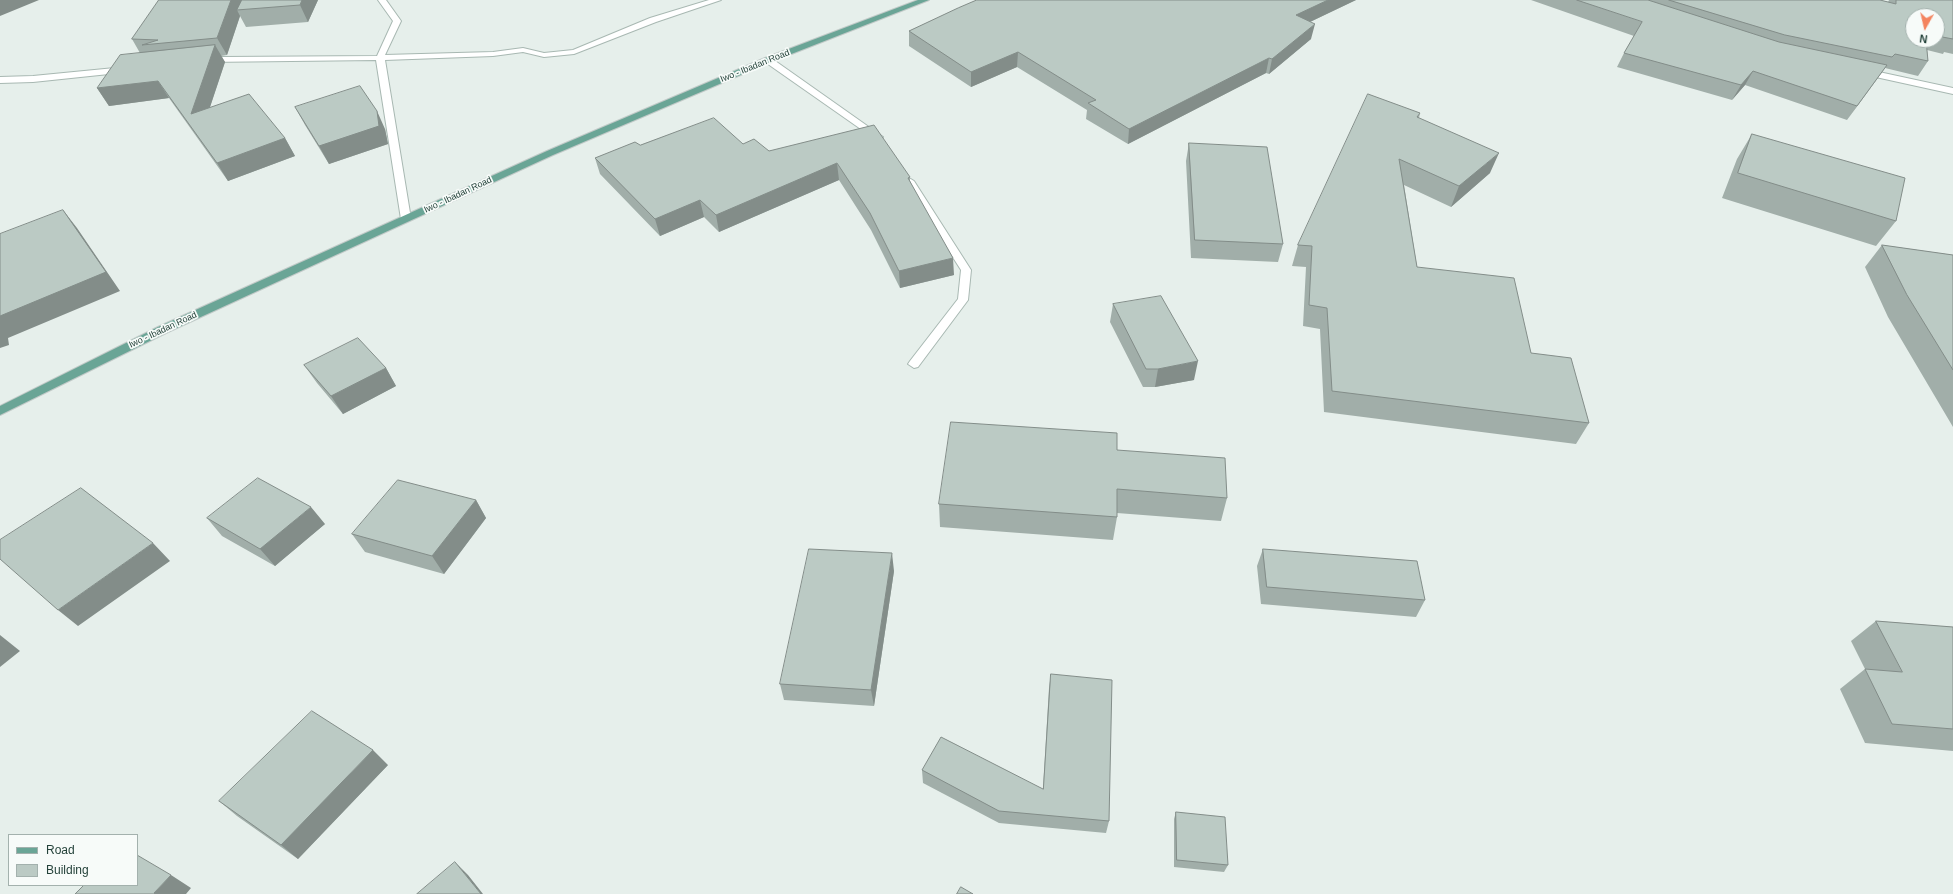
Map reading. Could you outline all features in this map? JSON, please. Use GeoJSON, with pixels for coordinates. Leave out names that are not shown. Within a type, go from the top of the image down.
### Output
{"type":"FeatureCollection","features":[{"type":"Feature","properties":{"kind":"main road","name":"Iwo - Ibadan Road"},"geometry":{"type":"LineString","coordinates":[[0,411],[162,330],[550,153],[768,60],[925,0]]}},
{"type":"Feature","properties":{"kind":"street"},"geometry":{"type":"LineString","coordinates":[[382,0],[397,22],[380,58],[406,219]]}},
{"type":"Feature","properties":{"kind":"street"},"geometry":{"type":"LineString","coordinates":[[199,61],[223,59],[380,58],[493,54],[523,50],[544,55],[574,52],[653,20],[717,0]]}},
{"type":"Feature","properties":{"kind":"street"},"geometry":{"type":"LineString","coordinates":[[768,60],[883,141],[887,147]]}},
{"type":"Feature","properties":{"kind":"street"},"geometry":{"type":"LineString","coordinates":[[0,80],[33,79],[136,68]]}},
{"type":"Feature","properties":{"kind":"street"},"geometry":{"type":"LineString","coordinates":[[1860,71],[1953,91]]}},
{"type":"Feature","properties":{"kind":"street"},"geometry":{"type":"LineString","coordinates":[[904,173],[966,270],[963,300],[914,364]]}},
{"type":"Feature","properties":{"kind":"building"},"geometry":{"type":"Polygon","coordinates":[[[159,0],[231,0],[217,38],[142,45],[158,40],[132,39],[159,0]]]}},
{"type":"Feature","properties":{"kind":"building"},"geometry":{"type":"Polygon","coordinates":[[[242,0],[302,0],[300,5],[237,10],[242,0]]]}},
{"type":"Feature","properties":{"kind":"building"},"geometry":{"type":"Polygon","coordinates":[[[977,0],[1328,0],[1296,15],[1315,24],[1272,59],[1269,58],[1129,129],[1088,103],[1096,100],[1018,52],[971,72],[909,31],[977,0]]]}},
{"type":"Feature","properties":{"kind":"building"},"geometry":{"type":"Polygon","coordinates":[[[1577,0],[1648,0],[1779,42],[1887,65],[1857,106],[1753,71],[1741,85],[1624,53],[1642,22],[1577,0]]]}},
{"type":"Feature","properties":{"kind":"building"},"geometry":{"type":"Polygon","coordinates":[[[1669,0],[1880,0],[1896,4],[1896,0],[1953,0],[1953,39],[1945,38],[1945,8],[1905,8],[1905,48],[1927,48],[1928,61],[1895,54],[1892,57],[1785,35],[1669,0]]]}},
{"type":"Feature","properties":{"kind":"building"},"geometry":{"type":"Polygon","coordinates":[[[215,45],[191,114],[249,94],[285,138],[217,163],[158,81],[97,88],[120,55],[215,45]]]}},
{"type":"Feature","properties":{"kind":"building"},"geometry":{"type":"Polygon","coordinates":[[[360,86],[377,111],[379,126],[319,146],[295,107],[360,86]]]}},
{"type":"Feature","properties":{"kind":"building"},"geometry":{"type":"Polygon","coordinates":[[[1368,94],[1420,113],[1417,117],[1499,153],[1459,186],[1399,159],[1417,267],[1514,278],[1531,353],[1571,358],[1589,423],[1332,391],[1327,308],[1309,305],[1312,246],[1298,245],[1368,94]]]}},
{"type":"Feature","properties":{"kind":"building"},"geometry":{"type":"Polygon","coordinates":[[[714,118],[743,144],[754,139],[769,151],[874,125],[910,177],[908,178],[953,258],[899,271],[870,213],[837,163],[716,215],[700,200],[655,219],[595,158],[635,142],[640,145],[714,118]]]}},
{"type":"Feature","properties":{"kind":"building"},"geometry":{"type":"Polygon","coordinates":[[[1752,134],[1905,178],[1896,221],[1738,173],[1752,134]]]}},
{"type":"Feature","properties":{"kind":"building"},"geometry":{"type":"Polygon","coordinates":[[[1189,143],[1267,147],[1283,244],[1195,240],[1189,143]]]}},
{"type":"Feature","properties":{"kind":"building"},"geometry":{"type":"Polygon","coordinates":[[[63,210],[106,272],[0,316],[0,234],[63,210]]]}},
{"type":"Feature","properties":{"kind":"building"},"geometry":{"type":"Polygon","coordinates":[[[1882,245],[1953,255],[1953,370],[1907,295],[1882,245]]]}},
{"type":"Feature","properties":{"kind":"building"},"geometry":{"type":"Polygon","coordinates":[[[1161,296],[1198,361],[1158,369],[1146,369],[1113,304],[1161,296]]]}},
{"type":"Feature","properties":{"kind":"building"},"geometry":{"type":"Polygon","coordinates":[[[358,338],[386,368],[331,396],[304,365],[358,338]]]}},
{"type":"Feature","properties":{"kind":"building"},"geometry":{"type":"Polygon","coordinates":[[[951,422],[1117,433],[1117,450],[1225,458],[1227,498],[1117,489],[1117,517],[939,504],[951,422]]]}},
{"type":"Feature","properties":{"kind":"building"},"geometry":{"type":"Polygon","coordinates":[[[258,478],[311,507],[260,549],[207,518],[258,478]]]}},
{"type":"Feature","properties":{"kind":"building"},"geometry":{"type":"Polygon","coordinates":[[[398,480],[476,500],[432,556],[352,534],[398,480]]]}},
{"type":"Feature","properties":{"kind":"building"},"geometry":{"type":"Polygon","coordinates":[[[81,488],[153,543],[58,610],[0,559],[0,540],[81,488]]]}},
{"type":"Feature","properties":{"kind":"building"},"geometry":{"type":"Polygon","coordinates":[[[809,549],[892,553],[871,690],[780,684],[809,549]]]}},
{"type":"Feature","properties":{"kind":"building"},"geometry":{"type":"Polygon","coordinates":[[[1263,549],[1417,561],[1425,600],[1267,587],[1263,549]]]}},
{"type":"Feature","properties":{"kind":"building"},"geometry":{"type":"Polygon","coordinates":[[[1876,621],[1953,627],[1953,729],[1892,724],[1865,669],[1902,672],[1876,621]]]}},
{"type":"Feature","properties":{"kind":"building"},"geometry":{"type":"Polygon","coordinates":[[[1051,674],[1112,680],[1109,821],[999,811],[922,770],[941,737],[1043,789],[1051,674]]]}},
{"type":"Feature","properties":{"kind":"building"},"geometry":{"type":"Polygon","coordinates":[[[312,711],[373,750],[281,845],[219,801],[312,711]]]}},
{"type":"Feature","properties":{"kind":"building"},"geometry":{"type":"Polygon","coordinates":[[[1176,812],[1225,817],[1228,865],[1177,860],[1176,812]]]}},
{"type":"Feature","properties":{"kind":"building"},"geometry":{"type":"Polygon","coordinates":[[[138,856],[171,875],[154,893],[155,894],[75,894],[83,886],[138,886],[138,856]]]}},
{"type":"Feature","properties":{"kind":"building"},"geometry":{"type":"Polygon","coordinates":[[[455,862],[481,894],[417,894],[455,862]]]}},
{"type":"Feature","properties":{"kind":"building"},"geometry":{"type":"Polygon","coordinates":[[[961,887],[973,894],[957,894],[961,887]]]}}]}
